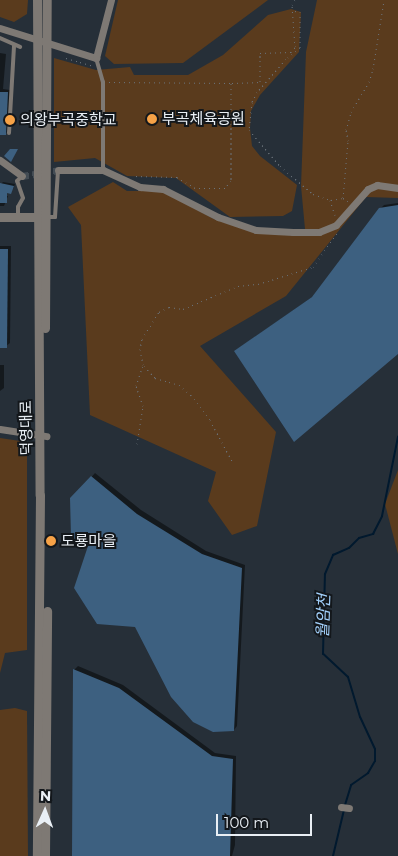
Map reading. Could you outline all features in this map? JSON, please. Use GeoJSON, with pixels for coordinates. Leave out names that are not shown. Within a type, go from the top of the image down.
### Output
{"type":"FeatureCollection","features":[{"type":"Feature","properties":{"kind":"street","name":"덕영대로"},"geometry":{"type":"LineString","coordinates":[[37,0],[35,39],[41,217],[45,856]]}},
{"type":"Feature","properties":{"kind":"street","name":"덕영대로"},"geometry":{"type":"LineString","coordinates":[[41,217],[47,0]]}},
{"type":"Feature","properties":{"kind":"street"},"geometry":{"type":"LineString","coordinates":[[0,28],[46,42],[97,61],[111,0]]}},
{"type":"Feature","properties":{"kind":"street"},"geometry":{"type":"LineString","coordinates":[[0,160],[22,176]]}},
{"type":"Feature","properties":{"kind":"street"},"geometry":{"type":"LineString","coordinates":[[58,170],[103,170],[140,188],[163,189],[218,217],[256,230],[319,232],[336,225],[368,189],[377,185],[398,188]]}},
{"type":"Feature","properties":{"kind":"street"},"geometry":{"type":"LineString","coordinates":[[0,217],[41,217]]}},
{"type":"Feature","properties":{"kind":"street"},"geometry":{"type":"LineString","coordinates":[[0,430],[43,435]]}},
{"type":"Feature","properties":{"kind":"street","name":"덕영대로"},"geometry":{"type":"LineString","coordinates":[[37,856],[43,435]]}},
{"type":"Feature","properties":{"kind":"lane"},"geometry":{"type":"LineString","coordinates":[[0,38],[20,46]]}},
{"type":"Feature","properties":{"kind":"lane"},"geometry":{"type":"LineString","coordinates":[[9,133],[14,45]]}},
{"type":"Feature","properties":{"kind":"lane"},"geometry":{"type":"LineString","coordinates":[[97,61],[103,82],[103,170]]}},
{"type":"Feature","properties":{"kind":"lane"},"geometry":{"type":"LineString","coordinates":[[41,217],[55,217],[58,170]]}},
{"type":"Feature","properties":{"kind":"lane"},"geometry":{"type":"LineString","coordinates":[[18,217],[18,207],[22,198],[17,182],[22,176]]}},
{"type":"Feature","properties":{"kind":"path"},"geometry":{"type":"LineString","coordinates":[[103,82],[260,82],[260,53],[291,52],[295,46],[292,5],[295,0]]}},
{"type":"Feature","properties":{"kind":"path"},"geometry":{"type":"LineString","coordinates":[[343,198],[348,141],[346,130],[351,112],[369,82],[373,69],[384,0]]}},
{"type":"Feature","properties":{"kind":"path"},"geometry":{"type":"LineString","coordinates":[[66,58],[97,61]]}},
{"type":"Feature","properties":{"kind":"path"},"geometry":{"type":"LineString","coordinates":[[133,176],[177,177],[195,188],[225,188],[231,181],[231,83]]}},
{"type":"Feature","properties":{"kind":"path"},"geometry":{"type":"LineString","coordinates":[[330,200],[343,198],[352,205]]}},
{"type":"Feature","properties":{"kind":"path"},"geometry":{"type":"LineString","coordinates":[[143,365],[155,378],[179,385],[191,395],[210,420],[232,461]]}},
{"type":"Feature","properties":{"kind":"shaded area"},"geometry":{"type":"Polygon","coordinates":[[[0,0],[28,0],[27,14],[14,22],[0,17],[0,0]]]}},
{"type":"Feature","properties":{"kind":"shaded area"},"geometry":{"type":"Polygon","coordinates":[[[118,0],[268,0],[183,63],[114,64],[105,56],[118,0]]]}},
{"type":"Feature","properties":{"kind":"shaded area"},"geometry":{"type":"Polygon","coordinates":[[[317,0],[398,0],[398,198],[366,197],[286,296],[200,346],[276,432],[257,526],[232,535],[208,501],[216,472],[90,415],[81,225],[68,207],[113,182],[127,191],[162,191],[214,219],[258,234],[305,229],[301,186],[306,52],[317,0]]]}},
{"type":"Feature","properties":{"kind":"shaded area","name":"부곡체육공원"},"geometry":{"type":"Polygon","coordinates":[[[291,9],[301,12],[299,52],[260,95],[251,111],[250,128],[252,146],[260,156],[297,185],[292,211],[283,216],[230,217],[176,178],[127,176],[95,158],[54,162],[54,58],[96,70],[130,67],[134,75],[188,75],[223,55],[268,15],[291,9]]]}},
{"type":"Feature","properties":{"kind":"shaded area"},"geometry":{"type":"Polygon","coordinates":[[[0,438],[27,442],[27,650],[5,653],[0,673],[0,438]]]}},
{"type":"Feature","properties":{"kind":"shaded area"},"geometry":{"type":"Polygon","coordinates":[[[398,470],[398,554],[385,504],[398,470]]]}},
{"type":"Feature","properties":{"kind":"shaded area"},"geometry":{"type":"Polygon","coordinates":[[[15,708],[27,711],[28,856],[0,856],[0,710],[15,708]]]}},
{"type":"Feature","properties":{"kind":"building"},"geometry":{"type":"Polygon","coordinates":[[[0,92],[8,92],[6,135],[0,135],[0,92]]]}},
{"type":"Feature","properties":{"kind":"building"},"geometry":{"type":"Polygon","coordinates":[[[10,149],[18,149],[11,162],[4,156],[10,149]]]}},
{"type":"Feature","properties":{"kind":"building"},"geometry":{"type":"Polygon","coordinates":[[[0,183],[14,186],[11,194],[7,193],[7,203],[0,203],[0,183]]]}},
{"type":"Feature","properties":{"kind":"building"},"geometry":{"type":"Polygon","coordinates":[[[398,205],[398,354],[294,442],[234,351],[312,297],[379,208],[398,205]]]}},
{"type":"Feature","properties":{"kind":"building"},"geometry":{"type":"Polygon","coordinates":[[[0,249],[8,249],[7,348],[0,348],[0,249]]]}},
{"type":"Feature","properties":{"kind":"building"},"geometry":{"type":"Polygon","coordinates":[[[91,476],[137,514],[202,554],[242,568],[234,731],[213,732],[193,722],[171,697],[135,627],[97,624],[74,588],[88,546],[71,537],[70,498],[91,476]]]}},
{"type":"Feature","properties":{"kind":"building"},"geometry":{"type":"Polygon","coordinates":[[[73,669],[119,688],[212,756],[233,759],[230,856],[72,856],[73,669]]]}},
{"type":"Feature","properties":{"kind":"waterway","name":"월암천"},"geometry":{"type":"LineString","coordinates":[[345,805],[351,785],[368,773],[375,761],[375,749],[360,717],[348,677],[323,654],[325,574],[333,555],[349,548],[359,538],[373,534],[382,516],[398,437]]}},
{"type":"Feature","properties":{"kind":"waterway","name":"월암천"},"geometry":{"type":"LineString","coordinates":[[333,856],[344,810]]}},
{"type":"Feature","properties":{"kind":"tunnel"},"geometry":{"type":"LineString","coordinates":[[22,176],[58,170]]}},
{"type":"Feature","properties":{"kind":"place","name":"부곡체육공원"},"geometry":{"type":"Point","coordinates":[152,119]}},
{"type":"Feature","properties":{"kind":"place","name":"의왕부곡중학교"},"geometry":{"type":"Point","coordinates":[10,120]}},
{"type":"Feature","properties":{"kind":"place","name":"도룡마을"},"geometry":{"type":"Point","coordinates":[51,541]}}]}
